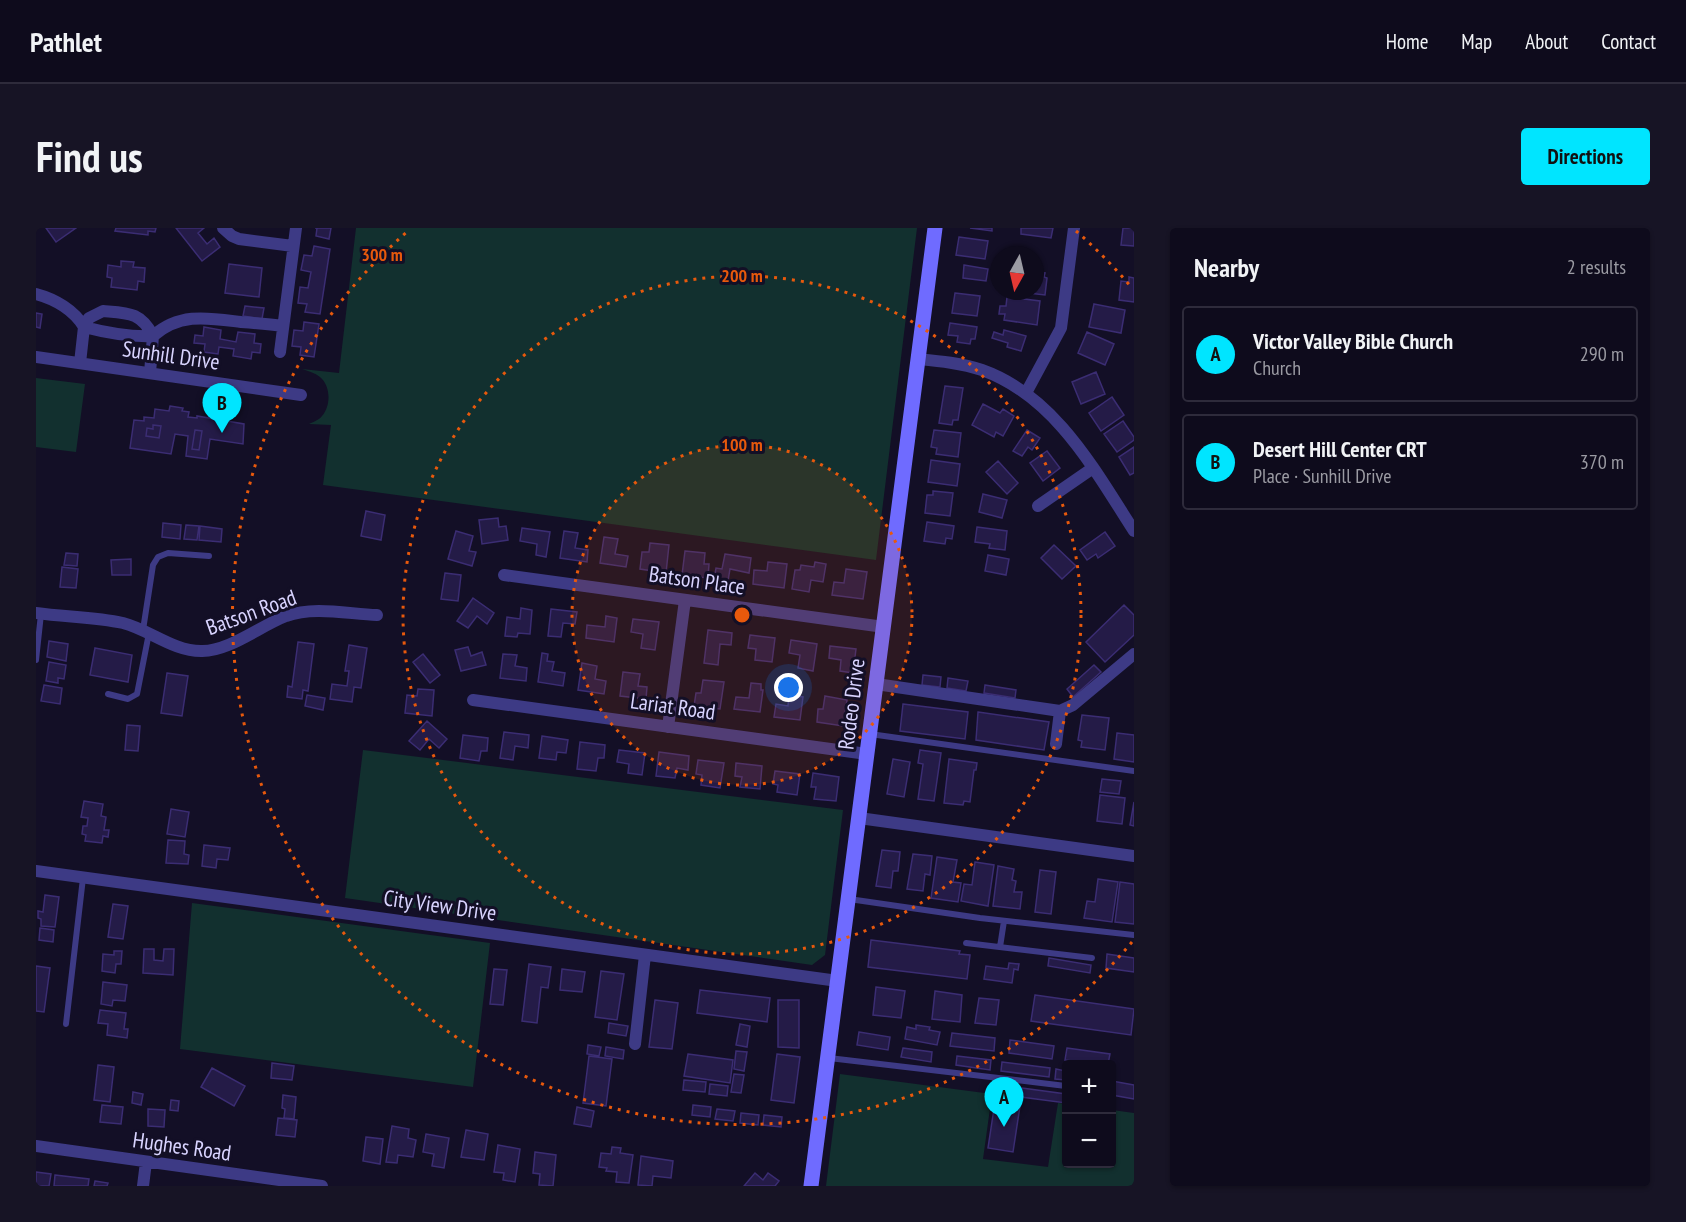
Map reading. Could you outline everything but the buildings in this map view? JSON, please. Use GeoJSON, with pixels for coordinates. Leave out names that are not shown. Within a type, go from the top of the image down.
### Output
{"type":"FeatureCollection","features":[{"type":"Feature","properties":{"kind":"street"},"geometry":{"type":"LineString","coordinates":[[223,228],[239,239],[293,246]]}},
{"type":"Feature","properties":{"kind":"street"},"geometry":{"type":"LineString","coordinates":[[280,352],[296,228]]}},
{"type":"Feature","properties":{"kind":"street","name":"Rodeo Drive"},"geometry":{"type":"LineString","coordinates":[[811,1186],[935,228]]}},
{"type":"Feature","properties":{"kind":"street"},"geometry":{"type":"LineString","coordinates":[[1026,393],[1061,328],[1074,228]]}},
{"type":"Feature","properties":{"kind":"street"},"geometry":{"type":"LineString","coordinates":[[36,294],[67,308],[84,327],[117,334],[153,336],[162,328],[182,319],[194,317],[283,326]]}},
{"type":"Feature","properties":{"kind":"street"},"geometry":{"type":"LineString","coordinates":[[80,363],[84,327],[89,318],[103,311],[123,312],[140,317],[147,324],[153,336],[150,373]]}},
{"type":"Feature","properties":{"kind":"street","name":"Sunhill Drive"},"geometry":{"type":"LineString","coordinates":[[36,357],[301,395]]}},
{"type":"Feature","properties":{"kind":"street"},"geometry":{"type":"LineString","coordinates":[[918,359],[959,364],[981,370],[1026,393],[1061,424],[1134,531]]}},
{"type":"Feature","properties":{"kind":"street"},"geometry":{"type":"LineString","coordinates":[[1038,506],[1093,468]]}},
{"type":"Feature","properties":{"kind":"street","name":"Batson Place"},"geometry":{"type":"LineString","coordinates":[[504,575],[884,627]]}},
{"type":"Feature","properties":{"kind":"street"},"geometry":{"type":"LineString","coordinates":[[668,727],[685,600]]}},
{"type":"Feature","properties":{"kind":"street","name":"Batson Road"},"geometry":{"type":"LineString","coordinates":[[39,614],[124,623],[184,648],[199,651],[214,650],[286,616],[302,612],[377,615]]}},
{"type":"Feature","properties":{"kind":"street"},"geometry":{"type":"LineString","coordinates":[[876,684],[1060,711],[1073,705],[1134,654]]}},
{"type":"Feature","properties":{"kind":"street","name":"Lariat Road"},"geometry":{"type":"LineString","coordinates":[[472,700],[867,754]]}},
{"type":"Feature","properties":{"kind":"street"},"geometry":{"type":"LineString","coordinates":[[1056,744],[1060,711]]}},
{"type":"Feature","properties":{"kind":"street"},"geometry":{"type":"LineString","coordinates":[[859,818],[1134,856]]}},
{"type":"Feature","properties":{"kind":"street","name":"City View Drive"},"geometry":{"type":"LineString","coordinates":[[36,871],[838,981]]}},
{"type":"Feature","properties":{"kind":"street"},"geometry":{"type":"LineString","coordinates":[[634,1044],[645,955]]}},
{"type":"Feature","properties":{"kind":"street","name":"Hughes Road"},"geometry":{"type":"LineString","coordinates":[[36,1146],[294,1184],[322,1186]]}},
{"type":"Feature","properties":{"kind":"street"},"geometry":{"type":"LineString","coordinates":[[143,1186],[146,1162]]}},
{"type":"Feature","properties":{"kind":"lane"},"geometry":{"type":"LineString","coordinates":[[108,694],[128,699],[137,694],[153,565],[158,557],[168,553],[209,556]]}},
{"type":"Feature","properties":{"kind":"lane"},"geometry":{"type":"LineString","coordinates":[[36,660],[39,614]]}},
{"type":"Feature","properties":{"kind":"lane"},"geometry":{"type":"LineString","coordinates":[[870,734],[1134,771]]}},
{"type":"Feature","properties":{"kind":"lane"},"geometry":{"type":"LineString","coordinates":[[66,1024],[83,878]]}},
{"type":"Feature","properties":{"kind":"lane"},"geometry":{"type":"LineString","coordinates":[[848,899],[1004,921],[1134,935]]}},
{"type":"Feature","properties":{"kind":"lane"},"geometry":{"type":"LineString","coordinates":[[1000,947],[1004,921]]}},
{"type":"Feature","properties":{"kind":"lane"},"geometry":{"type":"LineString","coordinates":[[966,943],[1092,958]]}},
{"type":"Feature","properties":{"kind":"lane"},"geometry":{"type":"LineString","coordinates":[[828,1058],[1062,1086]]}},
{"type":"Feature","properties":{"kind":"green space"},"geometry":{"type":"Polygon","coordinates":[[[356,228],[917,228],[876,560],[323,485],[331,425],[309,424],[319,419],[325,412],[328,391],[320,377],[302,369],[339,373],[356,228]]]}},
{"type":"Feature","properties":{"kind":"green space"},"geometry":{"type":"Polygon","coordinates":[[[36,378],[85,384],[76,452],[36,447],[36,378]]]}},
{"type":"Feature","properties":{"kind":"green space"},"geometry":{"type":"Polygon","coordinates":[[[363,750],[843,810],[825,955],[812,965],[345,898],[363,750]]]}},
{"type":"Feature","properties":{"kind":"green space"},"geometry":{"type":"Polygon","coordinates":[[[192,903],[490,943],[473,1087],[180,1049],[192,903]]]}},
{"type":"Feature","properties":{"kind":"green space"},"geometry":{"type":"Polygon","coordinates":[[[840,1074],[992,1094],[983,1159],[1048,1167],[1058,1103],[1062,1104],[1062,1168],[1116,1168],[1116,1111],[1134,1113],[1134,1186],[826,1186],[840,1074]]]}},
{"type":"Feature","properties":{"kind":"place","name":"Desert Hill Center CRT"},"geometry":{"type":"Point","coordinates":[222,433]}},
{"type":"Feature","properties":{"kind":"place","name":"Victor Valley Bible Church"},"geometry":{"type":"Point","coordinates":[1004,1127]}}]}
